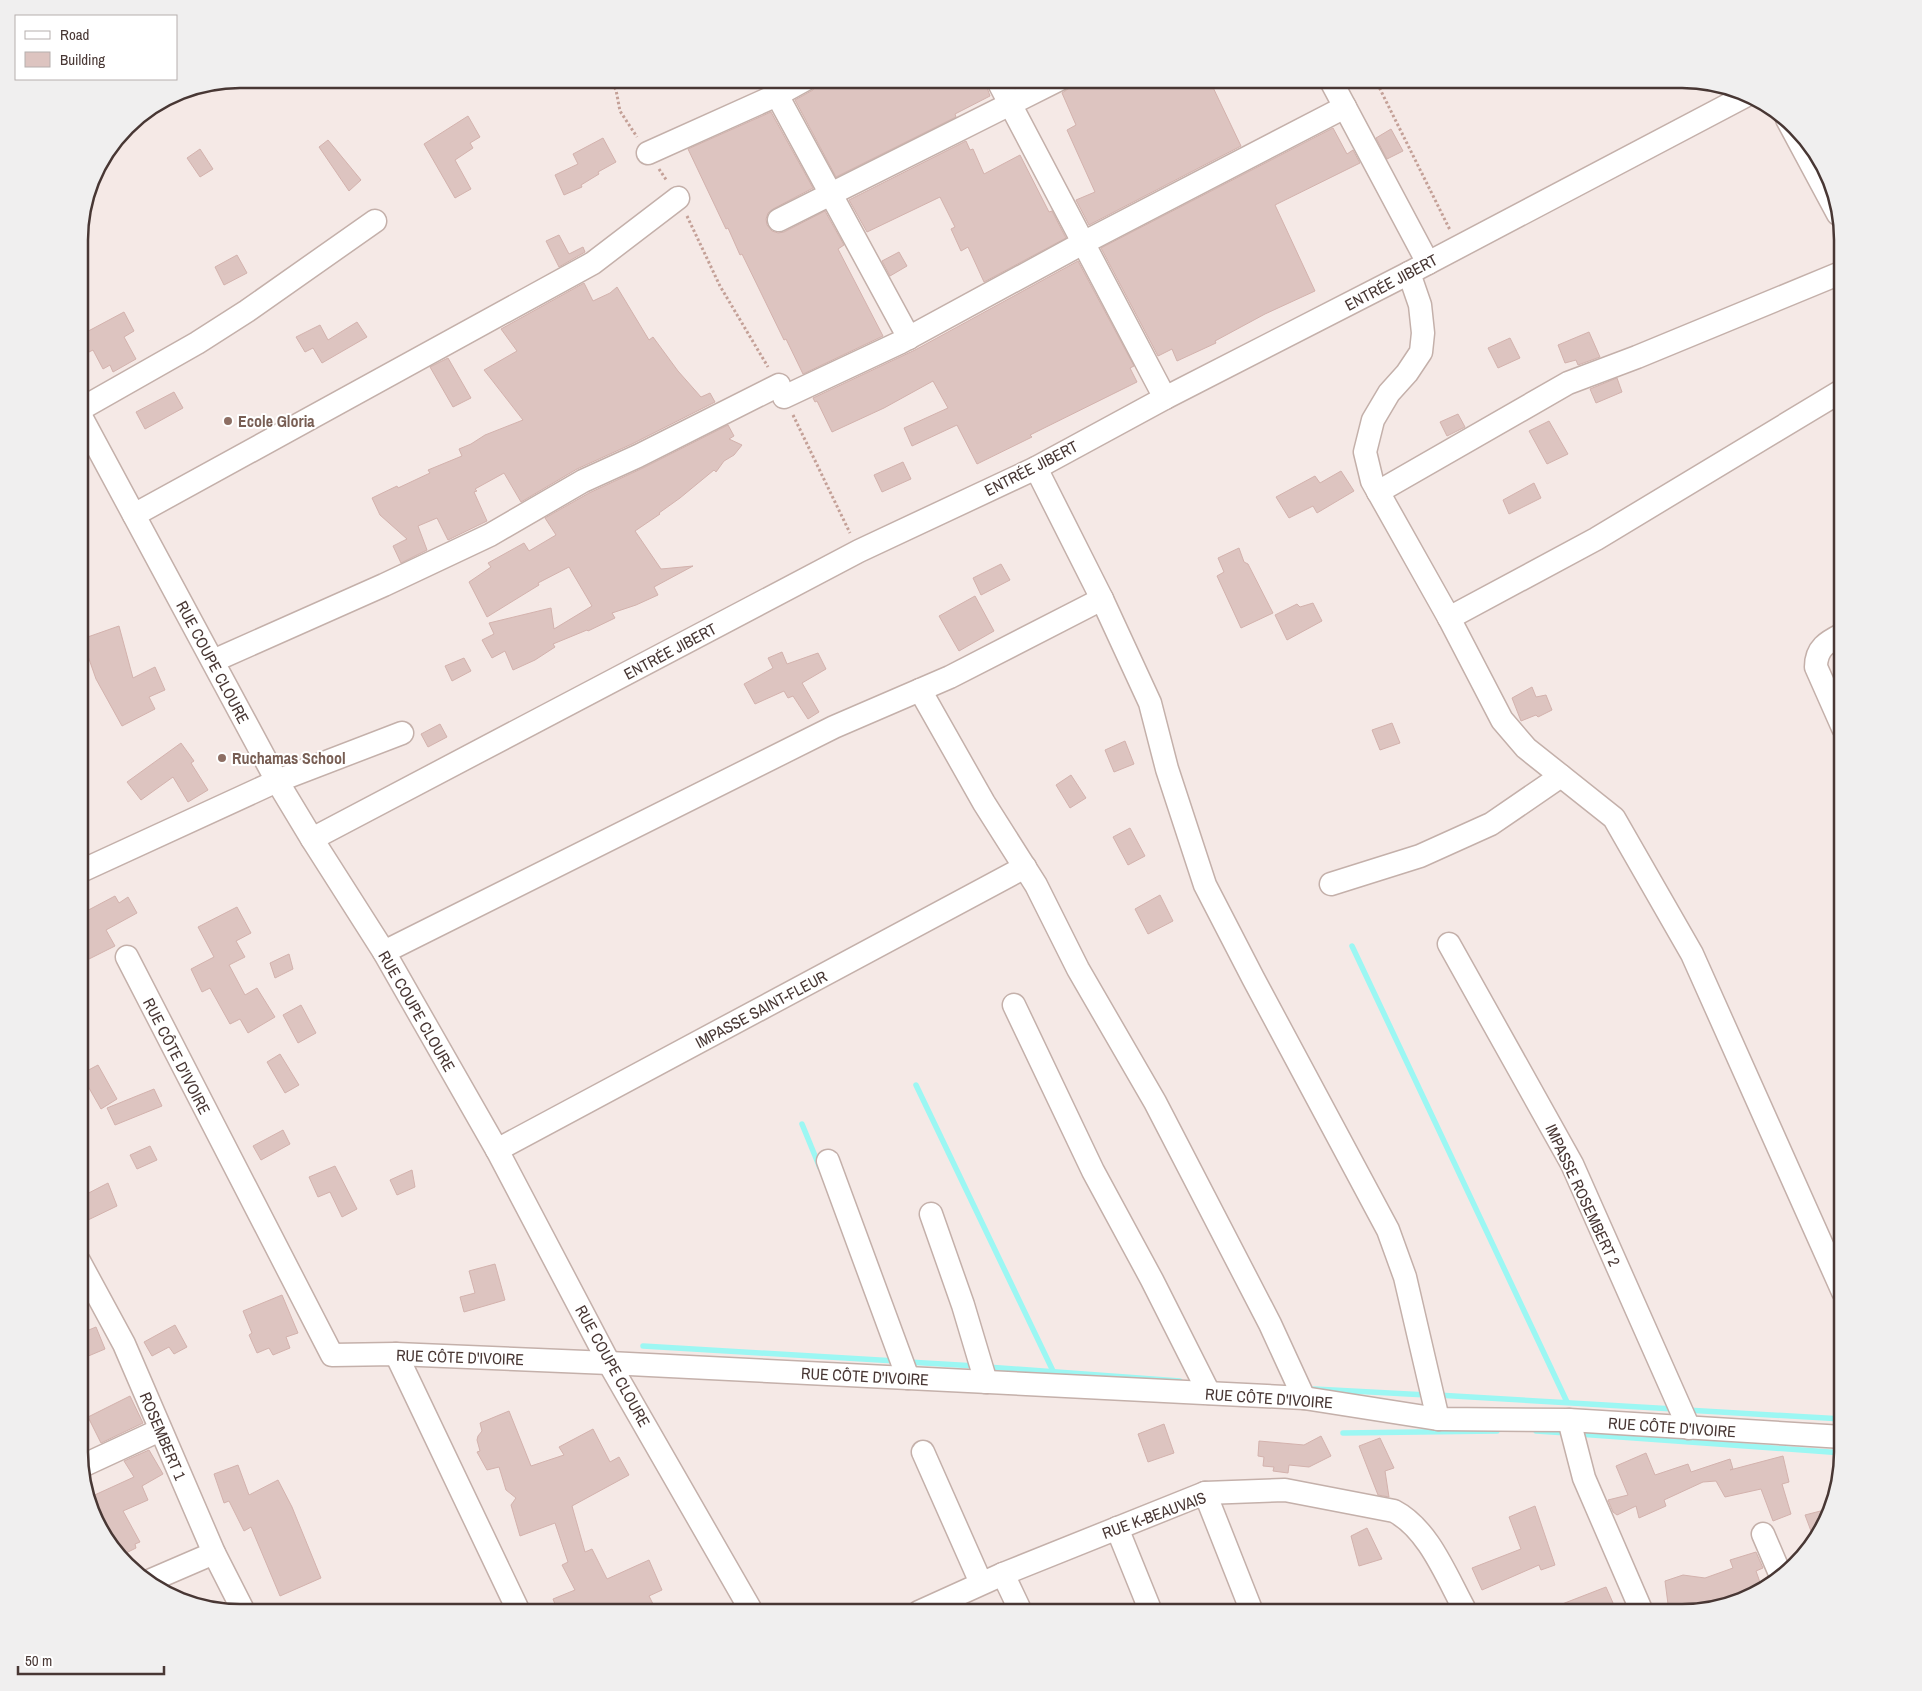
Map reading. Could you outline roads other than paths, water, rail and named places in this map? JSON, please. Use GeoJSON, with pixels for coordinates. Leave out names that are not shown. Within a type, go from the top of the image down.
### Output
{"type":"FeatureCollection","features":[{"type":"Feature","properties":{"kind":"street"},"geometry":{"type":"LineString","coordinates":[[648,153],[790,88]]}},
{"type":"Feature","properties":{"kind":"street"},"geometry":{"type":"LineString","coordinates":[[1002,88],[1165,398]]}},
{"type":"Feature","properties":{"kind":"street"},"geometry":{"type":"LineString","coordinates":[[779,220],[1042,88]]}},
{"type":"Feature","properties":{"kind":"street"},"geometry":{"type":"LineString","coordinates":[[1335,88],[1419,268],[1423,333],[1421,352],[1407,373],[1389,393],[1373,420],[1366,452],[1372,481],[1449,618],[1502,720],[1526,748],[1614,818],[1692,954],[1834,1272]]}},
{"type":"Feature","properties":{"kind":"street"},"geometry":{"type":"LineString","coordinates":[[777,95],[909,338]]}},
{"type":"Feature","properties":{"kind":"street","name":"ENTRÉE JIBERT"},"geometry":{"type":"LineString","coordinates":[[312,839],[859,551],[1036,468],[1165,398],[1419,268],[1736,97]]}},
{"type":"Feature","properties":{"kind":"street"},"geometry":{"type":"LineString","coordinates":[[213,661],[384,585],[490,535],[584,481],[782,391],[909,338],[1083,243],[1345,107]]}},
{"type":"Feature","properties":{"kind":"street"},"geometry":{"type":"LineString","coordinates":[[1800,144],[1827,194]]}},
{"type":"Feature","properties":{"kind":"street"},"geometry":{"type":"LineString","coordinates":[[134,515],[593,263],[678,198]]}},
{"type":"Feature","properties":{"kind":"street"},"geometry":{"type":"LineString","coordinates":[[88,407],[204,339],[375,221]]}},
{"type":"Feature","properties":{"kind":"street"},"geometry":{"type":"LineString","coordinates":[[1378,492],[1568,383],[1638,358],[1834,276]]}},
{"type":"Feature","properties":{"kind":"street"},"geometry":{"type":"LineString","coordinates":[[1449,618],[1596,539],[1834,395]]}},
{"type":"Feature","properties":{"kind":"street","name":"RUE COUPE CLOURE"},"geometry":{"type":"LineString","coordinates":[[88,429],[278,781],[312,839],[384,952],[497,1150],[610,1363],[747,1604]]}},
{"type":"Feature","properties":{"kind":"street"},"geometry":{"type":"LineString","coordinates":[[1036,468],[1102,599],[1150,703],[1167,769],[1205,885],[1388,1230],[1405,1277],[1438,1419]]}},
{"type":"Feature","properties":{"kind":"street"},"geometry":{"type":"LineString","coordinates":[[384,952],[834,726],[950,678],[1102,599]]}},
{"type":"Feature","properties":{"kind":"street"},"geometry":{"type":"LineString","coordinates":[[1834,638],[1827,642],[1820,650],[1816,658],[1816,667],[1834,708]]}},
{"type":"Feature","properties":{"kind":"street"},"geometry":{"type":"LineString","coordinates":[[920,690],[984,803],[1036,885],[1078,970],[1155,1102],[1270,1324],[1304,1398]]}},
{"type":"Feature","properties":{"kind":"street"},"geometry":{"type":"LineString","coordinates":[[88,868],[278,781],[402,733]]}},
{"type":"Feature","properties":{"kind":"street"},"geometry":{"type":"LineString","coordinates":[[1331,884],[1420,856],[1491,824],[1561,776]]}},
{"type":"Feature","properties":{"kind":"street","name":"IMPASSE SAINT-FLEUR"},"geometry":{"type":"LineString","coordinates":[[497,1150],[1025,867]]}},
{"type":"Feature","properties":{"kind":"street","name":"IMPASSE ROSEMBERT 2"},"geometry":{"type":"LineString","coordinates":[[1449,944],[1572,1164],[1689,1428]]}},
{"type":"Feature","properties":{"kind":"street","name":"RUE CÔTE D'IVOIRE"},"geometry":{"type":"LineString","coordinates":[[126,957],[332,1355],[396,1354],[610,1363],[1304,1398],[1438,1419],[1569,1420],[1834,1436]]}},
{"type":"Feature","properties":{"kind":"street"},"geometry":{"type":"LineString","coordinates":[[1014,1006],[1093,1171],[1152,1280],[1209,1393]]}},
{"type":"Feature","properties":{"kind":"street"},"geometry":{"type":"LineString","coordinates":[[828,1161],[908,1378]]}},
{"type":"Feature","properties":{"kind":"street"},"geometry":{"type":"LineString","coordinates":[[931,1214],[963,1305],[986,1382]]}},
{"type":"Feature","properties":{"kind":"street","name":"ROSEMBERT 1"},"geometry":{"type":"LineString","coordinates":[[88,1278],[124,1344],[214,1553],[240,1604]]}},
{"type":"Feature","properties":{"kind":"street"},"geometry":{"type":"LineString","coordinates":[[396,1354],[515,1604]]}},
{"type":"Feature","properties":{"kind":"street"},"geometry":{"type":"LineString","coordinates":[[1569,1420],[1584,1478],[1639,1604]]}},
{"type":"Feature","properties":{"kind":"street"},"geometry":{"type":"LineString","coordinates":[[88,1463],[160,1430]]}},
{"type":"Feature","properties":{"kind":"street"},"geometry":{"type":"LineString","coordinates":[[923,1452],[981,1583]]}},
{"type":"Feature","properties":{"kind":"street","name":"RUE K-BEAUVAIS"},"geometry":{"type":"LineString","coordinates":[[937,1604],[981,1583],[1204,1493],[1284,1490],[1394,1511],[1412,1523],[1424,1536],[1462,1604]]}},
{"type":"Feature","properties":{"kind":"street"},"geometry":{"type":"LineString","coordinates":[[1204,1493],[1249,1604]]}},
{"type":"Feature","properties":{"kind":"street"},"geometry":{"type":"LineString","coordinates":[[1117,1528],[1148,1604]]}},
{"type":"Feature","properties":{"kind":"street"},"geometry":{"type":"LineString","coordinates":[[1763,1534],[1778,1570]]}},
{"type":"Feature","properties":{"kind":"street"},"geometry":{"type":"LineString","coordinates":[[155,1578],[214,1553]]}},
{"type":"Feature","properties":{"kind":"street"},"geometry":{"type":"LineString","coordinates":[[1003,1574],[1017,1604]]}},
{"type":"Feature","properties":{"kind":"waterway"},"geometry":{"type":"LineString","coordinates":[[1352,946],[1567,1402]]}},
{"type":"Feature","properties":{"kind":"waterway"},"geometry":{"type":"LineString","coordinates":[[916,1085],[1053,1371]]}},
{"type":"Feature","properties":{"kind":"waterway"},"geometry":{"type":"LineString","coordinates":[[802,1124],[820,1168]]}},
{"type":"Feature","properties":{"kind":"waterway"},"geometry":{"type":"LineString","coordinates":[[643,1346],[896,1361]]}},
{"type":"Feature","properties":{"kind":"waterway"},"geometry":{"type":"LineString","coordinates":[[908,1362],[976,1366]]}},
{"type":"Feature","properties":{"kind":"waterway"},"geometry":{"type":"LineString","coordinates":[[987,1367],[1180,1381]]}},
{"type":"Feature","properties":{"kind":"waterway"},"geometry":{"type":"LineString","coordinates":[[1314,1389],[1427,1395]]}},
{"type":"Feature","properties":{"kind":"waterway"},"geometry":{"type":"LineString","coordinates":[[1437,1395],[1674,1409]]}},
{"type":"Feature","properties":{"kind":"waterway"},"geometry":{"type":"LineString","coordinates":[[1686,1410],[1834,1418]]}},
{"type":"Feature","properties":{"kind":"waterway"},"geometry":{"type":"LineString","coordinates":[[1343,1433],[1497,1431]]}},
{"type":"Feature","properties":{"kind":"waterway"},"geometry":{"type":"LineString","coordinates":[[1536,1431],[1567,1433]]}},
{"type":"Feature","properties":{"kind":"waterway"},"geometry":{"type":"LineString","coordinates":[[1578,1434],[1834,1452]]}},
{"type":"Feature","properties":{"kind":"place","name":"Ecole Gloria"},"geometry":{"type":"Point","coordinates":[228,421]}},
{"type":"Feature","properties":{"kind":"place","name":"Ruchamas School"},"geometry":{"type":"Point","coordinates":[222,758]}}]}
